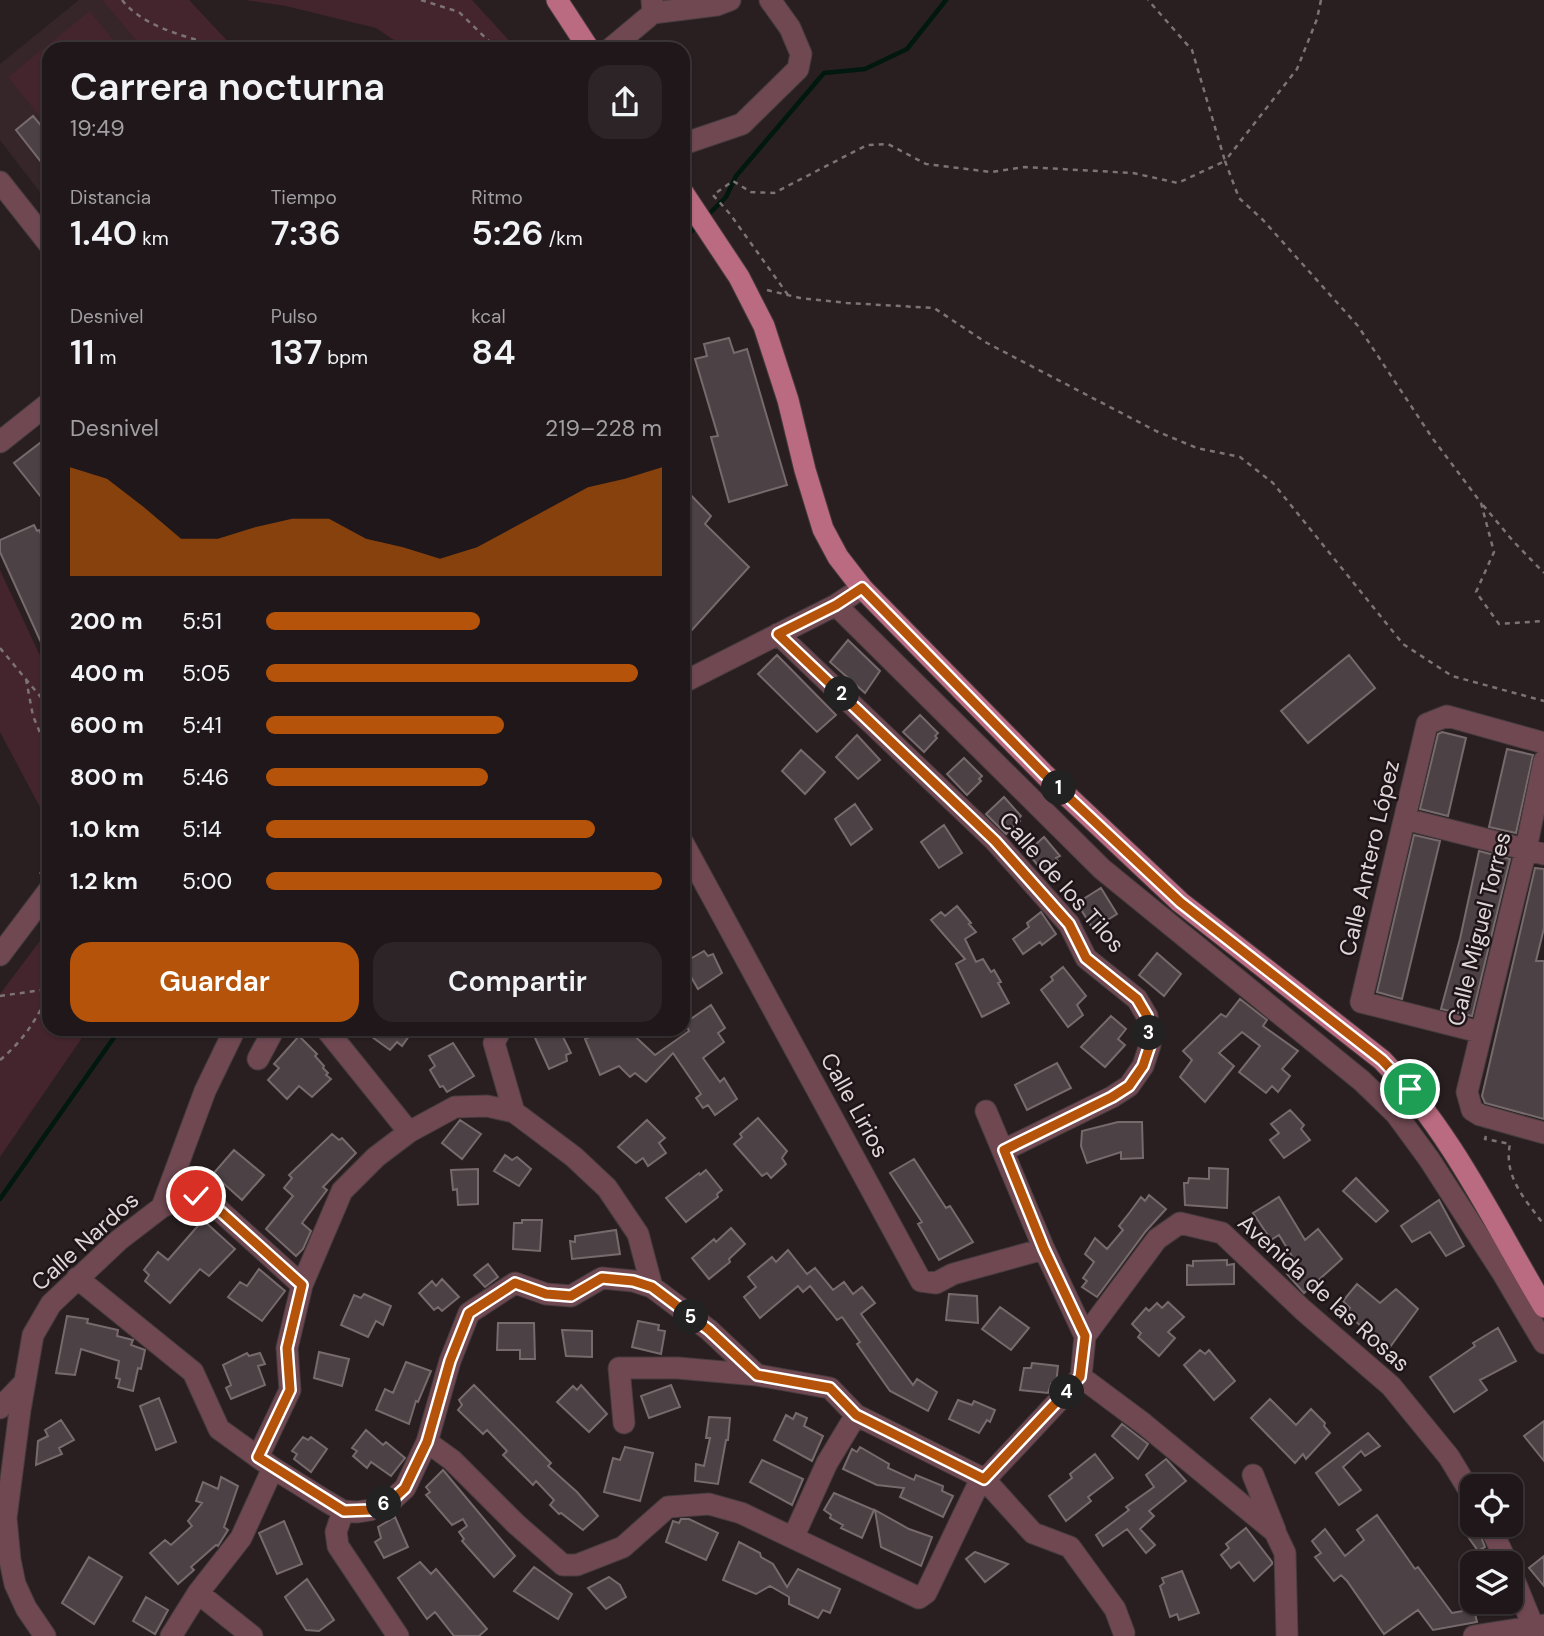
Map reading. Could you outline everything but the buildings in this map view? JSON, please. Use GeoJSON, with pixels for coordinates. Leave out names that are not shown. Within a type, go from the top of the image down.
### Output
{"type":"FeatureCollection","features":[{"type":"Feature","properties":{"kind":"main road"},"geometry":{"type":"LineString","coordinates":[[557,0],[584,42]]}},
{"type":"Feature","properties":{"kind":"main road"},"geometry":{"type":"LineString","coordinates":[[690,192],[764,326],[788,400],[823,529],[838,557],[862,588],[1045,775],[1180,902],[1382,1060],[1410,1089],[1450,1145],[1544,1307]]}},
{"type":"Feature","properties":{"kind":"street"},"geometry":{"type":"LineString","coordinates":[[617,42],[653,6],[717,5],[730,0]]}},
{"type":"Feature","properties":{"kind":"street"},"geometry":{"type":"LineString","coordinates":[[690,142],[742,124],[798,69],[801,54],[790,29],[770,0]]}},
{"type":"Feature","properties":{"kind":"street"},"geometry":{"type":"LineString","coordinates":[[0,181],[42,235]]}},
{"type":"Feature","properties":{"kind":"street"},"geometry":{"type":"LineString","coordinates":[[0,442],[42,409]]}},
{"type":"Feature","properties":{"kind":"street"},"geometry":{"type":"LineString","coordinates":[[690,679],[836,605],[862,588]]}},
{"type":"Feature","properties":{"kind":"street"},"geometry":{"type":"LineString","coordinates":[[836,605],[1102,869],[1353,1074],[1396,1114],[1429,1159],[1544,1342]]}},
{"type":"Feature","properties":{"kind":"street","name":"Calle de los Tilos"},"geometry":{"type":"LineString","coordinates":[[778,634],[995,841],[1069,924],[1086,958],[1137,999],[1147,1016],[1150,1045],[1143,1066],[1129,1086],[1004,1150]]}},
{"type":"Feature","properties":{"kind":"street","name":"Calle Antero López"},"geometry":{"type":"LineString","coordinates":[[1480,1032],[1361,1002],[1427,724],[1447,716],[1544,743]]}},
{"type":"Feature","properties":{"kind":"street","name":"Calle Miguel Torres"},"geometry":{"type":"LineString","coordinates":[[1481,1115],[1468,1093],[1480,1032],[1535,852],[1544,761]]}},
{"type":"Feature","properties":{"kind":"street"},"geometry":{"type":"LineString","coordinates":[[1405,819],[1535,852]]}},
{"type":"Feature","properties":{"kind":"street","name":"Calle Lirios"},"geometry":{"type":"LineString","coordinates":[[690,870],[921,1281],[936,1283],[953,1274],[1044,1249]]}},
{"type":"Feature","properties":{"kind":"street"},"geometry":{"type":"LineString","coordinates":[[0,955],[42,899]]}},
{"type":"Feature","properties":{"kind":"street","name":"Calle Nardos"},"geometry":{"type":"LineString","coordinates":[[162,1207],[205,1091],[232,1036]]}},
{"type":"Feature","properties":{"kind":"street"},"geometry":{"type":"LineString","coordinates":[[258,1059],[270,1036]]}},
{"type":"Feature","properties":{"kind":"street"},"geometry":{"type":"LineString","coordinates":[[332,1036],[408,1132]]}},
{"type":"Feature","properties":{"kind":"street"},"geometry":{"type":"LineString","coordinates":[[494,1036],[514,1112]]}},
{"type":"Feature","properties":{"kind":"street"},"geometry":{"type":"LineString","coordinates":[[171,1636],[198,1593],[241,1538],[290,1390],[287,1348],[302,1285],[342,1191],[376,1157],[408,1132],[455,1107],[487,1106],[514,1112],[574,1157],[607,1188],[638,1234],[652,1287]]}},
{"type":"Feature","properties":{"kind":"street"},"geometry":{"type":"LineString","coordinates":[[986,1111],[1044,1249],[1085,1336]]}},
{"type":"Feature","properties":{"kind":"street"},"geometry":{"type":"LineString","coordinates":[[1481,1115],[1544,1133]]}},
{"type":"Feature","properties":{"kind":"street","name":"Calle Nardos"},"geometry":{"type":"LineString","coordinates":[[45,1636],[26,1608],[15,1584],[6,1518],[8,1422],[25,1382],[33,1335],[51,1304],[119,1240],[162,1207],[179,1199],[196,1196],[209,1201],[302,1285]]}},
{"type":"Feature","properties":{"kind":"street","name":"Avenida de las Rosas"},"geometry":{"type":"LineString","coordinates":[[1080,1377],[1085,1336],[1157,1239],[1180,1223],[1222,1233],[1303,1310],[1391,1386],[1449,1457],[1460,1475]]}},
{"type":"Feature","properties":{"kind":"street"},"geometry":{"type":"LineString","coordinates":[[77,1278],[193,1372],[219,1429],[265,1463],[344,1511],[370,1510],[391,1501],[405,1488],[427,1442],[450,1361],[469,1313],[515,1283],[546,1294],[571,1296],[602,1278],[633,1281],[652,1287],[709,1330],[757,1375]]}},
{"type":"Feature","properties":{"kind":"street"},"geometry":{"type":"LineString","coordinates":[[624,1423],[619,1368],[678,1368],[757,1375],[830,1388],[856,1415],[984,1479],[1033,1533],[1070,1547],[1115,1609],[1126,1635]]}},
{"type":"Feature","properties":{"kind":"street"},"geometry":{"type":"LineString","coordinates":[[427,1442],[452,1460],[516,1524],[563,1565],[578,1565],[623,1547],[668,1507],[709,1504],[741,1513],[919,1598],[926,1593],[976,1489],[1080,1377],[1144,1424],[1275,1532]]}},
{"type":"Feature","properties":{"kind":"street"},"geometry":{"type":"LineString","coordinates":[[793,1538],[827,1463],[856,1415]]}},
{"type":"Feature","properties":{"kind":"street"},"geometry":{"type":"LineString","coordinates":[[1253,1475],[1285,1553],[1287,1636]]}},
{"type":"Feature","properties":{"kind":"street"},"geometry":{"type":"LineString","coordinates":[[344,1511],[336,1532],[338,1546],[398,1636]]}},
{"type":"Feature","properties":{"kind":"street"},"geometry":{"type":"LineString","coordinates":[[198,1593],[252,1636]]}},
{"type":"Feature","properties":{"kind":"street"},"geometry":{"type":"LineString","coordinates":[[1474,1636],[1538,1626],[1523,1596]]}},
{"type":"Feature","properties":{"kind":"path"},"geometry":{"type":"LineString","coordinates":[[122,0],[132,12],[172,32],[204,42]]}},
{"type":"Feature","properties":{"kind":"path"},"geometry":{"type":"LineString","coordinates":[[421,0],[459,12],[491,42]]}},
{"type":"Feature","properties":{"kind":"path"},"geometry":{"type":"LineString","coordinates":[[1148,0],[1192,50],[1225,161],[1239,198],[1263,220],[1358,326],[1433,439],[1481,503],[1544,573]]}},
{"type":"Feature","properties":{"kind":"path"},"geometry":{"type":"LineString","coordinates":[[789,296],[730,214],[713,195],[733,181],[751,192],[774,193],[867,145],[888,144],[926,164],[991,172],[1025,166],[1133,173],[1178,183],[1225,161],[1297,69],[1317,19],[1321,0]]}},
{"type":"Feature","properties":{"kind":"path"},"geometry":{"type":"LineString","coordinates":[[761,280],[768,292],[789,296],[847,303],[934,308],[988,344],[1156,432],[1197,449],[1240,457],[1273,483],[1403,644],[1452,676],[1544,701]]}},
{"type":"Feature","properties":{"kind":"path"},"geometry":{"type":"LineString","coordinates":[[1481,503],[1494,552],[1476,593],[1499,624],[1544,621]]}},
{"type":"Feature","properties":{"kind":"path"},"geometry":{"type":"LineString","coordinates":[[0,649],[42,698]]}},
{"type":"Feature","properties":{"kind":"path"},"geometry":{"type":"LineString","coordinates":[[26,678],[33,716],[42,737]]}},
{"type":"Feature","properties":{"kind":"path"},"geometry":{"type":"LineString","coordinates":[[0,996],[42,992]]}},
{"type":"Feature","properties":{"kind":"path"},"geometry":{"type":"LineString","coordinates":[[0,1060],[16,1046],[36,1020],[42,1007]]}},
{"type":"Feature","properties":{"kind":"path"},"geometry":{"type":"LineString","coordinates":[[1481,1115],[1485,1139],[1510,1144],[1507,1157],[1516,1186],[1544,1224]]}},
{"type":"Feature","properties":{"kind":"shaded area"},"geometry":{"type":"Polygon","coordinates":[[[79,0],[102,0],[137,42],[42,42],[42,195],[0,140],[0,64],[79,0]]]}},
{"type":"Feature","properties":{"kind":"shaded area"},"geometry":{"type":"Polygon","coordinates":[[[102,0],[189,0],[228,42],[137,42],[102,0]]]}},
{"type":"Feature","properties":{"kind":"shaded area"},"geometry":{"type":"Polygon","coordinates":[[[245,0],[472,0],[511,42],[397,42],[376,28],[286,6],[245,0]]]}},
{"type":"Feature","properties":{"kind":"shaded area"},"geometry":{"type":"Polygon","coordinates":[[[90,11],[114,42],[51,42],[90,11]]]}},
{"type":"Feature","properties":{"kind":"shaded area"},"geometry":{"type":"Polygon","coordinates":[[[42,50],[42,119],[8,77],[42,50]]]}},
{"type":"Feature","properties":{"kind":"shaded area"},"geometry":{"type":"Polygon","coordinates":[[[0,570],[42,660],[42,811],[0,732],[0,570]]]}},
{"type":"Feature","properties":{"kind":"shaded area"},"geometry":{"type":"Polygon","coordinates":[[[42,938],[42,1036],[83,1036],[0,1157],[0,994],[42,938]]]}},
{"type":"Feature","properties":{"kind":"waterway"},"geometry":{"type":"LineString","coordinates":[[707,216],[726,197],[736,176],[824,73],[865,69],[907,49],[946,0]]}},
{"type":"Feature","properties":{"kind":"waterway"},"geometry":{"type":"LineString","coordinates":[[690,233],[696,227]]}},
{"type":"Feature","properties":{"kind":"waterway"},"geometry":{"type":"LineString","coordinates":[[0,1199],[115,1036]]}},
{"type":"Feature","properties":{"kind":"route"},"geometry":{"type":"LineString","coordinates":[[196,1196],[209,1201],[302,1285],[287,1348],[290,1390],[258,1457],[344,1511],[370,1510],[391,1501],[405,1488],[427,1442],[450,1361],[469,1313],[515,1283],[546,1294],[571,1296],[602,1278],[633,1281],[652,1287],[709,1330],[757,1375],[830,1388],[856,1415],[984,1479],[1080,1377],[1085,1336],[1044,1249],[1004,1150],[1129,1086],[1143,1066],[1150,1045],[1147,1016],[1137,999],[1086,958],[1069,924],[995,841],[778,634],[836,605],[862,588],[1045,775],[1180,902],[1382,1060],[1410,1089]]}}]}
